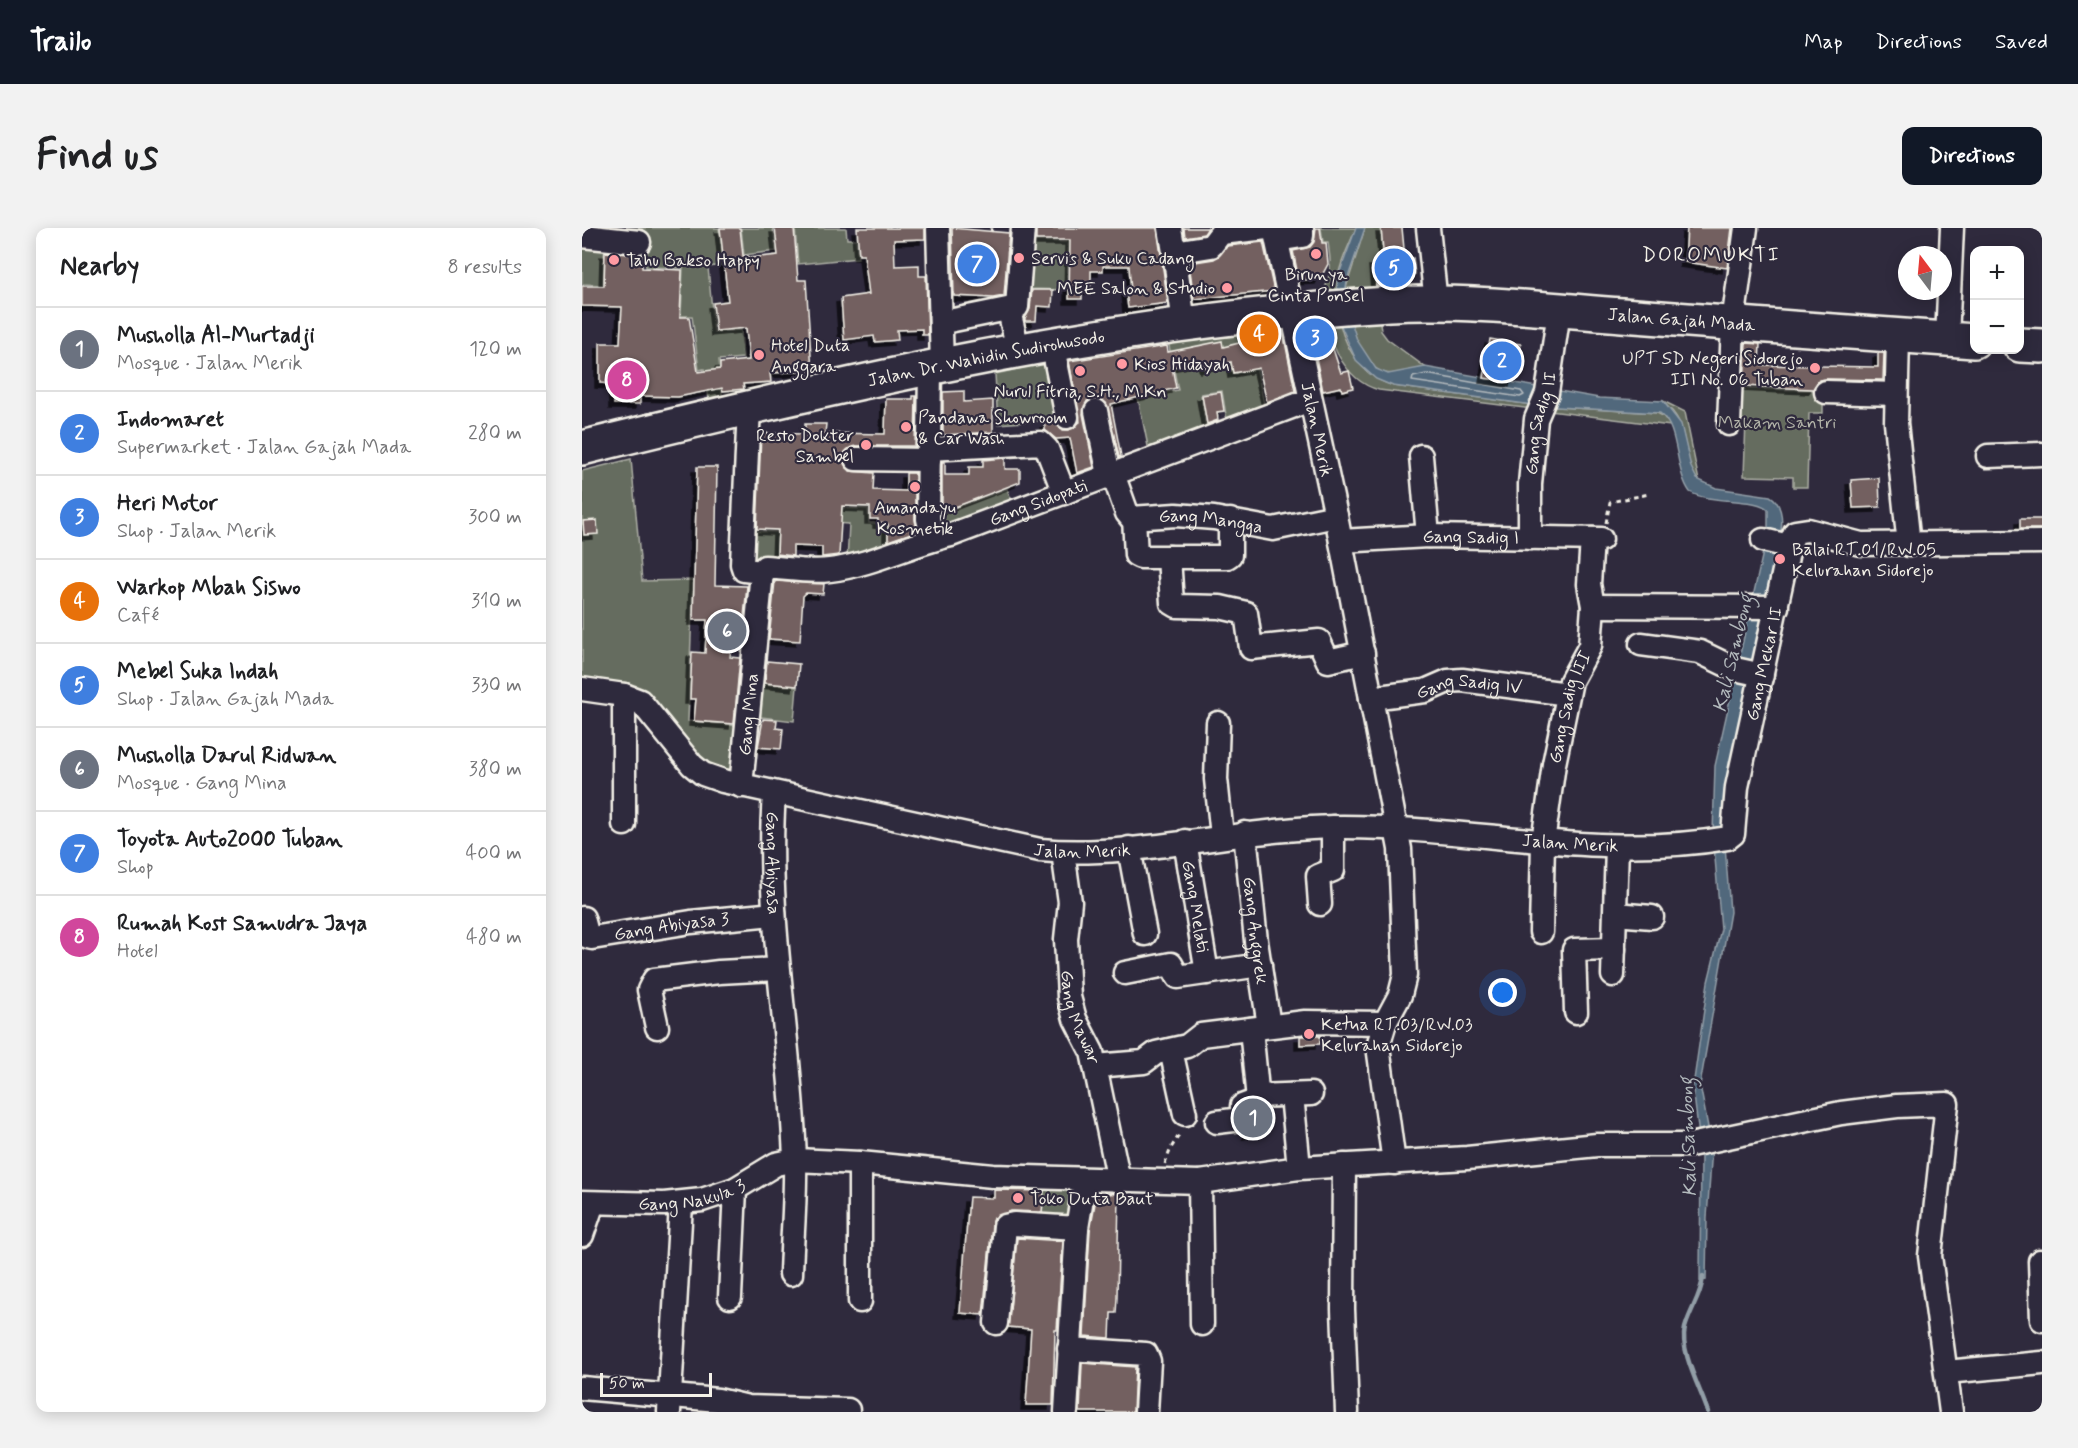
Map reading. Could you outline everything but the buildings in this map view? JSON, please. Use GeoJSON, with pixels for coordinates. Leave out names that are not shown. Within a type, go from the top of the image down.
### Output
{"type":"FeatureCollection","features":[{"type":"Feature","properties":{"kind":"highway","name":"Jalan Gajah Mada"},"geometry":{"type":"LineString","coordinates":[[1324,310],[1389,304],[1436,303],[1961,340]]}},
{"type":"Feature","properties":{"kind":"highway","name":"Jalan Dr. Wahidin Sudirohusodo"},"geometry":{"type":"LineString","coordinates":[[582,448],[749,407],[1053,343],[1184,323],[1324,310]]}},
{"type":"Feature","properties":{"kind":"highway"},"geometry":{"type":"LineString","coordinates":[[2024,345],[2042,346]]}},
{"type":"Feature","properties":{"kind":"street"},"geometry":{"type":"LineString","coordinates":[[933,538],[928,525],[929,454],[936,366],[938,228]]}},
{"type":"Feature","properties":{"kind":"street"},"geometry":{"type":"LineString","coordinates":[[949,321],[1015,308],[1018,303],[1023,228]]}},
{"type":"Feature","properties":{"kind":"street"},"geometry":{"type":"LineString","coordinates":[[1170,228],[1184,323]]}},
{"type":"Feature","properties":{"kind":"street"},"geometry":{"type":"LineString","coordinates":[[1174,252],[1211,246],[1219,234],[1272,232],[1302,236],[1302,228]]}},
{"type":"Feature","properties":{"kind":"street"},"geometry":{"type":"LineString","coordinates":[[1428,228],[1436,303]]}},
{"type":"Feature","properties":{"kind":"street"},"geometry":{"type":"LineString","coordinates":[[1729,424],[1733,323],[1746,228]]}},
{"type":"Feature","properties":{"kind":"street"},"geometry":{"type":"LineString","coordinates":[[1952,228],[1961,340]]}},
{"type":"Feature","properties":{"kind":"street","name":"Jalan Merik"},"geometry":{"type":"LineString","coordinates":[[1272,232],[1336,516],[1400,859],[1405,975],[1400,995],[1379,1039],[1378,1055],[1394,1163]]}},
{"type":"Feature","properties":{"kind":"street"},"geometry":{"type":"LineString","coordinates":[[582,236],[639,242]]}},
{"type":"Feature","properties":{"kind":"street"},"geometry":{"type":"LineString","coordinates":[[1009,310],[1018,350]]}},
{"type":"Feature","properties":{"kind":"street","name":"Gang Sadig II"},"geometry":{"type":"LineString","coordinates":[[1530,538],[1530,484],[1538,413],[1548,388],[1559,310]]}},
{"type":"Feature","properties":{"kind":"street"},"geometry":{"type":"LineString","coordinates":[[1898,336],[1896,394],[1899,455],[1909,545]]}},
{"type":"Feature","properties":{"kind":"street"},"geometry":{"type":"LineString","coordinates":[[1053,343],[1067,417]]}},
{"type":"Feature","properties":{"kind":"street"},"geometry":{"type":"LineString","coordinates":[[1826,392],[1896,394]]}},
{"type":"Feature","properties":{"kind":"street","name":"Gang Sidopati"},"geometry":{"type":"LineString","coordinates":[[762,572],[765,567],[821,571],[843,568],[933,538],[962,531],[1310,400]]}},
{"type":"Feature","properties":{"kind":"street"},"geometry":{"type":"LineString","coordinates":[[749,407],[742,564],[746,571],[762,572]]}},
{"type":"Feature","properties":{"kind":"street","name":"Gang Mangga"},"geometry":{"type":"LineString","coordinates":[[1096,411],[1111,474],[1127,513],[1134,518],[1176,515],[1230,520],[1273,529],[1336,516]]}},
{"type":"Feature","properties":{"kind":"street"},"geometry":{"type":"LineString","coordinates":[[856,459],[1041,443],[1047,449],[1064,493]]}},
{"type":"Feature","properties":{"kind":"street"},"geometry":{"type":"LineString","coordinates":[[1988,456],[2042,454]]}},
{"type":"Feature","properties":{"kind":"street"},"geometry":{"type":"LineString","coordinates":[[1421,456],[1428,536]]}},
{"type":"Feature","properties":{"kind":"street"},"geometry":{"type":"LineString","coordinates":[[1134,518],[1137,556],[1169,558],[1228,557],[1230,520]]}},
{"type":"Feature","properties":{"kind":"street","name":"Gang Mekar II"},"geometry":{"type":"LineString","coordinates":[[1718,840],[1733,832],[1750,673],[1778,543],[1795,532],[1805,530],[1856,543],[1909,545],[2042,543]]}},
{"type":"Feature","properties":{"kind":"street","name":"Gang Sadig I"},"geometry":{"type":"LineString","coordinates":[[1341,541],[1428,536],[1596,539]]}},
{"type":"Feature","properties":{"kind":"street","name":"Gang Sadig III"},"geometry":{"type":"LineString","coordinates":[[1541,932],[1543,842],[1554,764],[1568,694],[1573,675],[1590,648],[1593,606],[1589,584],[1596,539]]}},
{"type":"Feature","properties":{"kind":"street"},"geometry":{"type":"LineString","coordinates":[[1169,558],[1173,604],[1220,607],[1245,613],[1251,648],[1319,641],[1328,661],[1363,653]]}},
{"type":"Feature","properties":{"kind":"street","name":"Gang Mina"},"geometry":{"type":"LineString","coordinates":[[741,786],[762,572]]}},
{"type":"Feature","properties":{"kind":"street"},"geometry":{"type":"LineString","coordinates":[[1593,606],[1764,607]]}},
{"type":"Feature","properties":{"kind":"street"},"geometry":{"type":"LineString","coordinates":[[1641,644],[1700,652],[1750,673]]}},
{"type":"Feature","properties":{"kind":"street","name":"Gang Sadig IV"},"geometry":{"type":"LineString","coordinates":[[1371,698],[1425,691],[1454,680],[1568,694]]}},
{"type":"Feature","properties":{"kind":"street","name":"Gang Abiyasa"},"geometry":{"type":"LineString","coordinates":[[582,689],[624,695],[643,703],[697,770],[708,776],[774,794],[772,845],[774,914],[795,1160],[791,1274]]}},
{"type":"Feature","properties":{"kind":"street"},"geometry":{"type":"LineString","coordinates":[[624,695],[624,824]]}},
{"type":"Feature","properties":{"kind":"street"},"geometry":{"type":"LineString","coordinates":[[1218,723],[1216,779],[1222,836]]}},
{"type":"Feature","properties":{"kind":"street","name":"Jalan Merik"},"geometry":{"type":"LineString","coordinates":[[774,794],[1023,848],[1063,852],[1129,848],[1245,833],[1333,827],[1396,829],[1617,846],[1677,846],[1718,840]]}},
{"type":"Feature","properties":{"kind":"street"},"geometry":{"type":"LineString","coordinates":[[1320,904],[1318,876],[1333,870],[1333,827]]}},
{"type":"Feature","properties":{"kind":"street","name":"Gang Anggrek"},"geometry":{"type":"LineString","coordinates":[[1245,833],[1260,965],[1258,1096]]}},
{"type":"Feature","properties":{"kind":"street","name":"Gang Melati"},"geometry":{"type":"LineString","coordinates":[[1185,841],[1207,973]]}},
{"type":"Feature","properties":{"kind":"street"},"geometry":{"type":"LineString","coordinates":[[1613,975],[1617,846]]}},
{"type":"Feature","properties":{"kind":"street"},"geometry":{"type":"LineString","coordinates":[[1129,848],[1145,934]]}},
{"type":"Feature","properties":{"kind":"street","name":"Gang Mawar"},"geometry":{"type":"LineString","coordinates":[[1063,852],[1070,902],[1065,939],[1070,997],[1075,1019],[1089,1042],[1119,1181]]}},
{"type":"Feature","properties":{"kind":"street","name":"Gang Abiyasa 3"},"geometry":{"type":"LineString","coordinates":[[583,918],[588,936],[592,938],[691,922],[774,914]]}},
{"type":"Feature","properties":{"kind":"street"},"geometry":{"type":"LineString","coordinates":[[1615,914],[1652,917]]}},
{"type":"Feature","properties":{"kind":"street"},"geometry":{"type":"LineString","coordinates":[[1576,1012],[1574,950],[1614,949]]}},
{"type":"Feature","properties":{"kind":"street"},"geometry":{"type":"LineString","coordinates":[[1125,973],[1169,964],[1178,977],[1260,965]]}},
{"type":"Feature","properties":{"kind":"street"},"geometry":{"type":"LineString","coordinates":[[657,1027],[650,990],[654,980],[719,972],[778,969]]}},
{"type":"Feature","properties":{"kind":"street"},"geometry":{"type":"LineString","coordinates":[[1095,1066],[1144,1062],[1156,1053],[1187,1047],[1201,1035],[1329,1021],[1385,1023]]}},
{"type":"Feature","properties":{"kind":"street"},"geometry":{"type":"LineString","coordinates":[[1171,1050],[1185,1114]]}},
{"type":"Feature","properties":{"kind":"street"},"geometry":{"type":"LineString","coordinates":[[1217,1122],[1243,1118],[1242,1106],[1257,1102],[1258,1096],[1302,1094],[1299,1168]]}},
{"type":"Feature","properties":{"kind":"street"},"geometry":{"type":"LineString","coordinates":[[795,1160],[860,1163],[993,1176],[1162,1183],[1200,1182],[1299,1168],[1394,1163],[1597,1145],[1690,1145],[1841,1113],[1897,1106],[1947,1104],[1930,1256],[1951,1412]]}},
{"type":"Feature","properties":{"kind":"street","name":"Gang Nakula 3"},"geometry":{"type":"LineString","coordinates":[[588,1202],[681,1203],[716,1197],[735,1189],[776,1164],[795,1160]]}},
{"type":"Feature","properties":{"kind":"street"},"geometry":{"type":"LineString","coordinates":[[860,1163],[860,1301]]}},
{"type":"Feature","properties":{"kind":"street"},"geometry":{"type":"LineString","coordinates":[[1344,1165],[1347,1412]]}},
{"type":"Feature","properties":{"kind":"street"},"geometry":{"type":"LineString","coordinates":[[1066,1412],[1077,1228],[1084,1180]]}},
{"type":"Feature","properties":{"kind":"street"},"geometry":{"type":"LineString","coordinates":[[1200,1182],[1202,1324]]}},
{"type":"Feature","properties":{"kind":"street"},"geometry":{"type":"LineString","coordinates":[[730,1297],[735,1189]]}},
{"type":"Feature","properties":{"kind":"street"},"geometry":{"type":"LineString","coordinates":[[582,1235],[588,1202]]}},
{"type":"Feature","properties":{"kind":"street"},"geometry":{"type":"LineString","coordinates":[[670,1404],[681,1203]]}},
{"type":"Feature","properties":{"kind":"street"},"geometry":{"type":"LineString","coordinates":[[996,1323],[1005,1226],[1010,1224],[1077,1228]]}},
{"type":"Feature","properties":{"kind":"street"},"geometry":{"type":"LineString","coordinates":[[2040,1261],[2042,1320]]}},
{"type":"Feature","properties":{"kind":"street"},"geometry":{"type":"LineString","coordinates":[[1070,1349],[1146,1354],[1149,1364],[1146,1412]]}},
{"type":"Feature","properties":{"kind":"street"},"geometry":{"type":"LineString","coordinates":[[1946,1372],[2042,1363]]}},
{"type":"Feature","properties":{"kind":"street"},"geometry":{"type":"LineString","coordinates":[[582,1388],[670,1404],[718,1400],[748,1407],[848,1410]]}},
{"type":"Feature","properties":{"kind":"path"},"geometry":{"type":"LineString","coordinates":[[1596,539],[1606,537],[1607,508],[1610,502],[1649,494]]}},
{"type":"Feature","properties":{"kind":"path"},"geometry":{"type":"LineString","coordinates":[[1162,1183],[1171,1148],[1186,1125],[1185,1114]]}},
{"type":"Feature","properties":{"kind":"green space"},"geometry":{"type":"Polygon","coordinates":[[[582,228],[719,228],[723,265],[708,267],[714,332],[741,330],[743,358],[719,360],[722,395],[709,399],[704,369],[699,370],[692,316],[681,316],[683,268],[646,267],[643,239],[582,228]]]}},
{"type":"Feature","properties":{"kind":"green space"},"geometry":{"type":"Polygon","coordinates":[[[741,228],[773,228],[776,251],[744,255],[741,228]]]}},
{"type":"Feature","properties":{"kind":"green space"},"geometry":{"type":"Polygon","coordinates":[[[795,228],[846,228],[847,239],[856,239],[858,258],[798,264],[795,228]]]}},
{"type":"Feature","properties":{"kind":"green space"},"geometry":{"type":"Polygon","coordinates":[[[1066,228],[1069,228],[1067,290],[1029,289],[1030,241],[1066,242],[1066,228]]]}},
{"type":"Feature","properties":{"kind":"green space"},"geometry":{"type":"Polygon","coordinates":[[[1321,228],[1356,228],[1338,278],[1338,316],[1342,332],[1356,360],[1379,380],[1394,386],[1540,406],[1657,413],[1663,416],[1671,426],[1379,390],[1366,385],[1345,366],[1331,339],[1324,311],[1330,260],[1328,242],[1323,242],[1321,228]]]}},
{"type":"Feature","properties":{"kind":"green space"},"geometry":{"type":"Polygon","coordinates":[[[1365,228],[1380,228],[1383,260],[1373,261],[1381,331],[1387,339],[1425,367],[1400,373],[1384,373],[1375,368],[1361,350],[1351,325],[1345,291],[1365,228]]]}},
{"type":"Feature","properties":{"kind":"green space"},"geometry":{"type":"Polygon","coordinates":[[[582,240],[605,242],[603,285],[582,284],[582,240]]]}},
{"type":"Feature","properties":{"kind":"green space"},"geometry":{"type":"Polygon","coordinates":[[[1249,331],[1266,413],[1228,427],[1222,391],[1201,394],[1207,435],[1150,456],[1138,398],[1178,390],[1168,341],[1249,331]]]}},
{"type":"Feature","properties":{"kind":"green space"},"geometry":{"type":"Polygon","coordinates":[[[1054,361],[1065,419],[998,424],[995,374],[1054,361]]]}},
{"type":"Feature","properties":{"kind":"green space","name":"Makam Santri"},"geometry":{"type":"Polygon","coordinates":[[[1737,389],[1823,390],[1823,413],[1809,413],[1807,487],[1793,487],[1793,477],[1744,476],[1746,420],[1736,420],[1737,389]]]}},
{"type":"Feature","properties":{"kind":"green space"},"geometry":{"type":"Polygon","coordinates":[[[1663,401],[1685,412],[1699,481],[1691,468],[1679,422],[1663,401]]]}},
{"type":"Feature","properties":{"kind":"green space"},"geometry":{"type":"Polygon","coordinates":[[[631,459],[642,581],[693,580],[688,721],[742,726],[737,781],[711,773],[654,709],[582,682],[582,471],[631,459]]]}},
{"type":"Feature","properties":{"kind":"green space"},"geometry":{"type":"Polygon","coordinates":[[[1007,489],[1014,506],[935,534],[930,517],[1007,489]]]}},
{"type":"Feature","properties":{"kind":"green space"},"geometry":{"type":"Polygon","coordinates":[[[778,506],[868,509],[869,523],[888,523],[887,548],[847,562],[849,524],[797,521],[796,533],[778,532],[776,565],[744,564],[746,531],[777,532],[778,506]]]}},
{"type":"Feature","properties":{"kind":"green space"},"geometry":{"type":"Polygon","coordinates":[[[755,683],[797,687],[794,721],[752,716],[755,683]]]}},
{"type":"Feature","properties":{"kind":"green space"},"geometry":{"type":"Polygon","coordinates":[[[1044,1184],[1076,1186],[1073,1220],[1042,1217],[1044,1184]]]}},
{"type":"Feature","properties":{"kind":"water"},"geometry":{"type":"Polygon","coordinates":[[[1356,228],[1365,228],[1347,280],[1345,302],[1357,340],[1376,369],[1388,374],[1425,367],[1599,398],[1663,401],[1681,424],[1691,467],[1697,479],[1716,488],[1770,496],[1777,502],[1780,511],[1781,530],[1730,764],[1725,845],[1730,912],[1700,1085],[1712,1148],[1707,1217],[1706,1280],[1700,1281],[1701,1152],[1693,1087],[1708,982],[1721,929],[1713,834],[1715,766],[1768,530],[1768,510],[1755,503],[1709,498],[1690,492],[1681,472],[1671,429],[1660,413],[1540,406],[1393,386],[1376,379],[1357,362],[1341,326],[1336,305],[1338,277],[1356,228]]]}},
{"type":"Feature","properties":{"kind":"waterway","name":"Kali Sambong"},"geometry":{"type":"LineString","coordinates":[[1703,1276],[1687,1321],[1684,1337],[1688,1358],[1708,1412]]}},
{"type":"Feature","properties":{"kind":"place","name":"Birunya Cinta Ponsel"},"geometry":{"type":"Point","coordinates":[1316,254]}},
{"type":"Feature","properties":{"kind":"place","name":"Servis & Suku Cadang"},"geometry":{"type":"Point","coordinates":[1019,258]}},
{"type":"Feature","properties":{"kind":"place","name":"Tahu Bakso Happy"},"geometry":{"type":"Point","coordinates":[614,260]}},
{"type":"Feature","properties":{"kind":"place","name":"Toyota Auto2000 Tuban"},"geometry":{"type":"Point","coordinates":[977,264]}},
{"type":"Feature","properties":{"kind":"place","name":"Mebel Suka Indah"},"geometry":{"type":"Point","coordinates":[1394,268]}},
{"type":"Feature","properties":{"kind":"place","name":"MEE Salon & Studio"},"geometry":{"type":"Point","coordinates":[1227,288]}},
{"type":"Feature","properties":{"kind":"place","name":"Warkop Mbah Siswo"},"geometry":{"type":"Point","coordinates":[1259,334]}},
{"type":"Feature","properties":{"kind":"place","name":"Heri Motor"},"geometry":{"type":"Point","coordinates":[1315,338]}},
{"type":"Feature","properties":{"kind":"place","name":"Hotel Duta Anggara"},"geometry":{"type":"Point","coordinates":[759,355]}},
{"type":"Feature","properties":{"kind":"place","name":"Indomaret"},"geometry":{"type":"Point","coordinates":[1502,361]}},
{"type":"Feature","properties":{"kind":"place","name":"Kios Hidayah"},"geometry":{"type":"Point","coordinates":[1122,364]}},
{"type":"Feature","properties":{"kind":"place","name":"UPT SD Negeri Sidorejo III No. 06 Tuban"},"geometry":{"type":"Point","coordinates":[1815,368]}},
{"type":"Feature","properties":{"kind":"place","name":"Nurul Fitria, S.H., M.Kn"},"geometry":{"type":"Point","coordinates":[1080,371]}},
{"type":"Feature","properties":{"kind":"place","name":"Rumah Kost Samudra Jaya"},"geometry":{"type":"Point","coordinates":[627,380]}},
{"type":"Feature","properties":{"kind":"place","name":"Pandawa Showroom & Car Wash"},"geometry":{"type":"Point","coordinates":[906,427]}},
{"type":"Feature","properties":{"kind":"place","name":"Resto Dokter Sambel"},"geometry":{"type":"Point","coordinates":[866,445]}},
{"type":"Feature","properties":{"kind":"place","name":"Amandayu Kosmetik"},"geometry":{"type":"Point","coordinates":[915,487]}},
{"type":"Feature","properties":{"kind":"place","name":"Balai RT.01/RW.05 Kelurahan Sidorejo"},"geometry":{"type":"Point","coordinates":[1780,559]}},
{"type":"Feature","properties":{"kind":"place","name":"Musholla Darul Ridwan"},"geometry":{"type":"Point","coordinates":[727,631]}},
{"type":"Feature","properties":{"kind":"place","name":"Ketua RT.03/RW.03 Kelurahan Sidorejo"},"geometry":{"type":"Point","coordinates":[1309,1034]}},
{"type":"Feature","properties":{"kind":"place","name":"Musholla Al-Murtadji"},"geometry":{"type":"Point","coordinates":[1253,1118]}},
{"type":"Feature","properties":{"kind":"place","name":"Toko Duta Baut"},"geometry":{"type":"Point","coordinates":[1018,1198]}},
{"type":"Feature","properties":{"kind":"district","name":"DOROMUKTI"},"geometry":{"type":"Point","coordinates":[1711,254]}}]}
